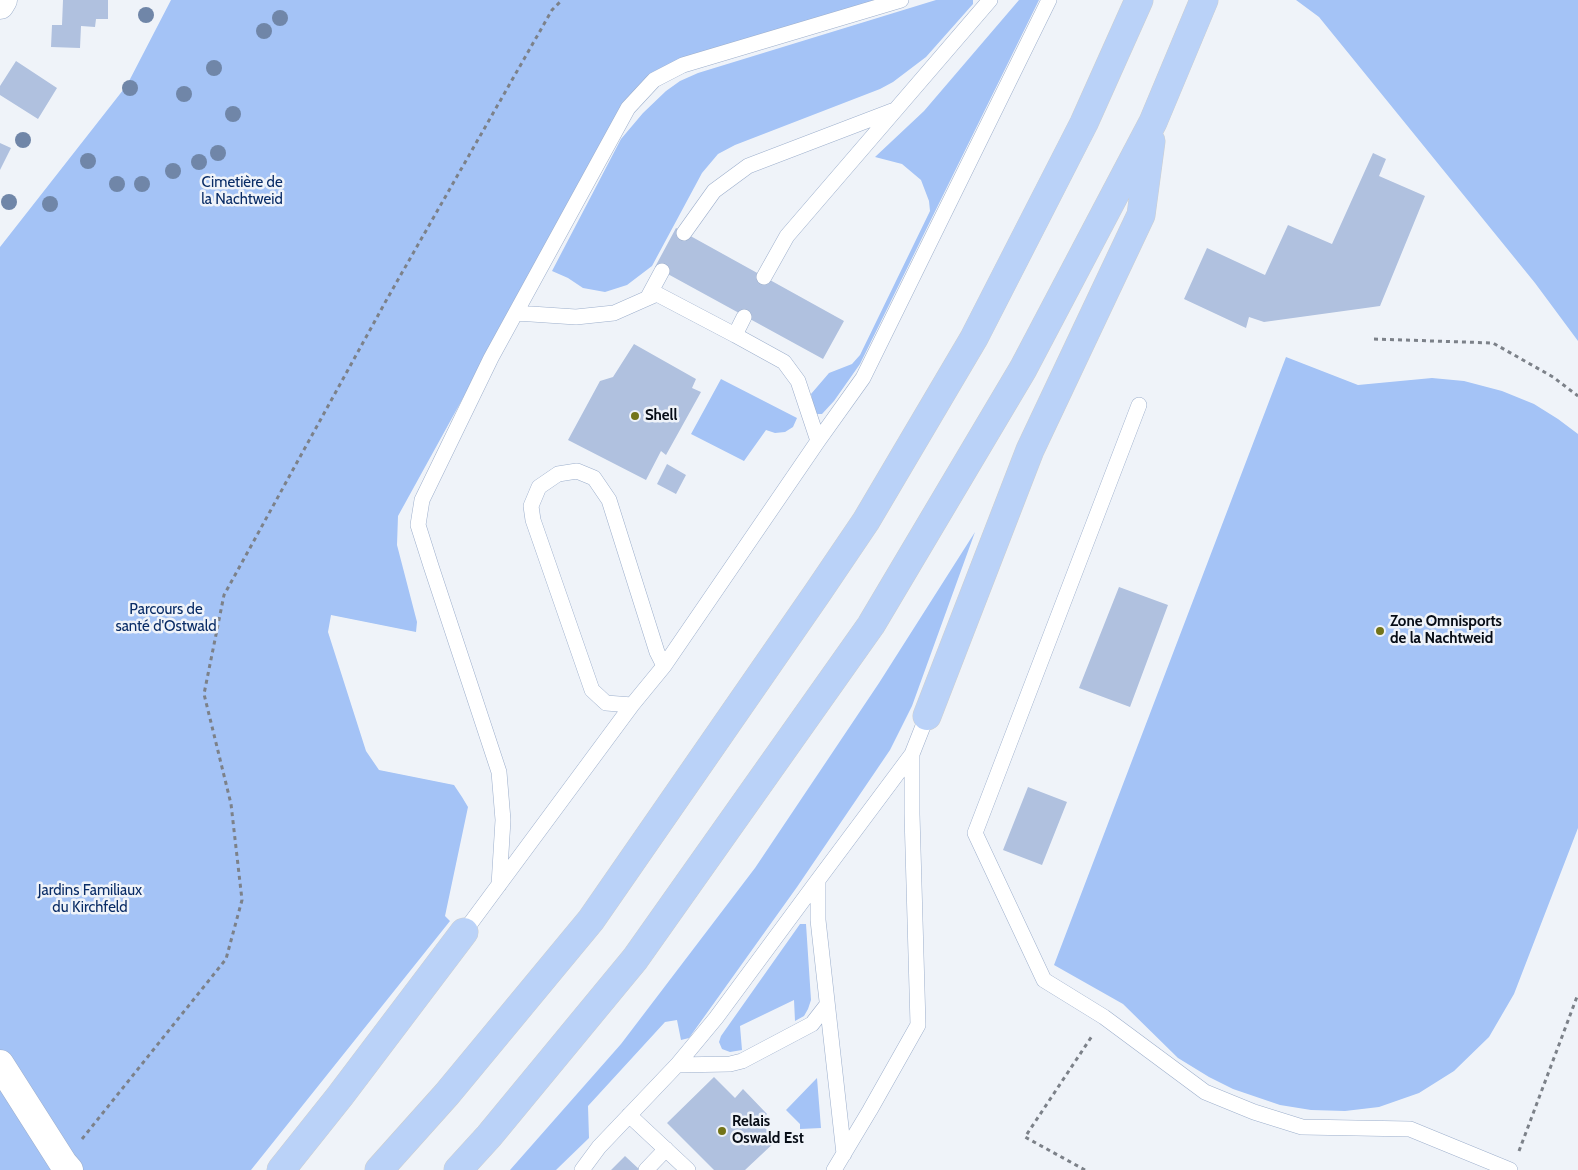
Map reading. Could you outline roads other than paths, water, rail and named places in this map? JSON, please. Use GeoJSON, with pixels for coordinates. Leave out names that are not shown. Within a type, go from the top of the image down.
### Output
{"type":"FeatureCollection","features":[{"type":"Feature","properties":{"kind":"highway"},"geometry":{"type":"LineString","coordinates":[[379,1170],[448,1094],[591,920],[866,521],[974,338],[1084,122],[1139,0]]}},
{"type":"Feature","properties":{"kind":"highway"},"geometry":{"type":"LineString","coordinates":[[458,1170],[489,1136],[635,959],[871,625],[1023,368],[1153,122],[1204,0]]}},
{"type":"Feature","properties":{"kind":"highway"},"geometry":{"type":"LineString","coordinates":[[927,716],[1030,450],[1141,214],[1153,122]]}},
{"type":"Feature","properties":{"kind":"highway"},"geometry":{"type":"LineString","coordinates":[[281,1170],[340,1096],[464,932]]}},
{"type":"Feature","properties":{"kind":"street"},"geometry":{"type":"LineString","coordinates":[[0,5],[3,0]]}},
{"type":"Feature","properties":{"kind":"street"},"geometry":{"type":"LineString","coordinates":[[0,1064],[66,1167]]}},
{"type":"Feature","properties":{"kind":"lane"},"geometry":{"type":"LineString","coordinates":[[499,885],[503,820],[499,772],[418,524],[422,500],[491,358],[628,108],[654,80],[683,65],[901,0]]}},
{"type":"Feature","properties":{"kind":"lane"},"geometry":{"type":"LineString","coordinates":[[764,277],[787,236],[990,0]]}},
{"type":"Feature","properties":{"kind":"lane"},"geometry":{"type":"LineString","coordinates":[[464,932],[632,706],[664,666],[863,378],[1049,0]]}},
{"type":"Feature","properties":{"kind":"lane"},"geometry":{"type":"LineString","coordinates":[[684,233],[714,191],[748,166],[894,110]]}},
{"type":"Feature","properties":{"kind":"lane"},"geometry":{"type":"LineString","coordinates":[[648,297],[662,272]]}},
{"type":"Feature","properties":{"kind":"lane"},"geometry":{"type":"LineString","coordinates":[[516,313],[576,317],[614,313],[657,294],[784,362],[798,382],[818,441]]}},
{"type":"Feature","properties":{"kind":"lane"},"geometry":{"type":"LineString","coordinates":[[735,335],[744,316]]}},
{"type":"Feature","properties":{"kind":"lane"},"geometry":{"type":"LineString","coordinates":[[1138,405],[975,833],[1044,980],[1104,1017],[1205,1092],[1254,1112],[1302,1126],[1410,1129],[1510,1170]]}},
{"type":"Feature","properties":{"kind":"lane"},"geometry":{"type":"LineString","coordinates":[[632,706],[606,703],[592,690],[533,520],[531,506],[539,487],[558,474],[577,471],[594,478],[609,500],[657,652],[664,666]]}},
{"type":"Feature","properties":{"kind":"lane"},"geometry":{"type":"LineString","coordinates":[[582,1170],[598,1147],[677,1065],[716,1018],[912,754],[927,716]]}},
{"type":"Feature","properties":{"kind":"lane"},"geometry":{"type":"LineString","coordinates":[[834,1170],[918,1025],[912,754]]}},
{"type":"Feature","properties":{"kind":"lane"},"geometry":{"type":"LineString","coordinates":[[818,880],[817,910],[826,1006],[844,1154]]}},
{"type":"Feature","properties":{"kind":"lane"},"geometry":{"type":"LineString","coordinates":[[677,1065],[730,1064],[742,1061],[812,1024],[826,1006]]}},
{"type":"Feature","properties":{"kind":"lane"},"geometry":{"type":"LineString","coordinates":[[629,1115],[688,1170]]}},
{"type":"Feature","properties":{"kind":"lane"},"geometry":{"type":"LineString","coordinates":[[646,1170],[666,1150]]}},
{"type":"Feature","properties":{"kind":"place","name":"Shell"},"geometry":{"type":"Point","coordinates":[635,416]}},
{"type":"Feature","properties":{"kind":"place","name":"Zone Omnisports de la Nachtweid"},"geometry":{"type":"Point","coordinates":[1380,631]}},
{"type":"Feature","properties":{"kind":"place","name":"Relais Oswald Est"},"geometry":{"type":"Point","coordinates":[722,1131]}},
{"type":"Feature","properties":{"kind":"park label","name":"Cimetière de la Nachtweid"},"geometry":{"type":"Point","coordinates":[242,192]}},
{"type":"Feature","properties":{"kind":"park label","name":"Parcours de santé d'Ostwald"},"geometry":{"type":"Point","coordinates":[166,618]}},
{"type":"Feature","properties":{"kind":"park label","name":"Jardins Familiaux du Kirchfeld"},"geometry":{"type":"Point","coordinates":[90,900]}}]}
